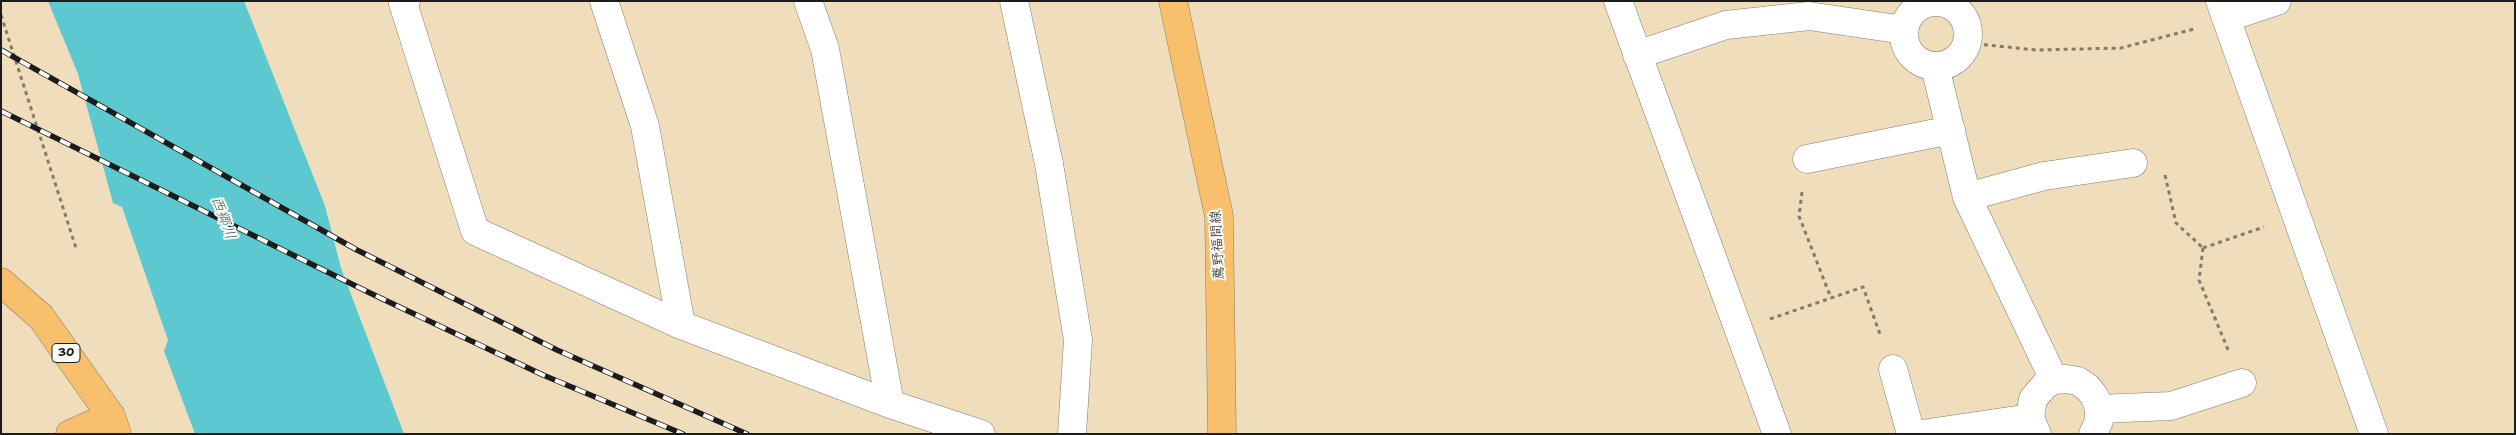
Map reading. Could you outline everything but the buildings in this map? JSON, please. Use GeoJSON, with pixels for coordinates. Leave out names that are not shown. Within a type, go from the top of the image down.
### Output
{"type":"FeatureCollection","features":[{"type":"Feature","properties":{"kind":"main road","name":"薦野福間線"},"geometry":{"type":"LineString","coordinates":[[1174,1],[1219,216],[1222,434]]}},
{"type":"Feature","properties":{"kind":"main road","name":"30"},"geometry":{"type":"LineString","coordinates":[[1,282],[41,317],[114,425]]}},
{"type":"Feature","properties":{"kind":"main road"},"geometry":{"type":"LineString","coordinates":[[70,434],[114,425]]}},
{"type":"Feature","properties":{"kind":"street"},"geometry":{"type":"LineString","coordinates":[[406,1],[403,3],[475,231],[681,325],[890,404],[981,434]]}},
{"type":"Feature","properties":{"kind":"street"},"geometry":{"type":"LineString","coordinates":[[604,1],[645,126],[681,325]]}},
{"type":"Feature","properties":{"kind":"street"},"geometry":{"type":"LineString","coordinates":[[808,1],[825,49],[890,404]]}},
{"type":"Feature","properties":{"kind":"street"},"geometry":{"type":"LineString","coordinates":[[1014,1],[1049,164],[1078,340],[1072,434]]}},
{"type":"Feature","properties":{"kind":"street"},"geometry":{"type":"LineString","coordinates":[[1618,1],[1777,434]]}},
{"type":"Feature","properties":{"kind":"street"},"geometry":{"type":"LineString","coordinates":[[1932,1],[1950,4],[1957,10],[1967,25],[1968,43],[1955,60],[1935,67],[1924,65],[1915,59],[1906,46],[1904,30],[1913,11],[1932,1]]}},
{"type":"Feature","properties":{"kind":"street"},"geometry":{"type":"LineString","coordinates":[[2277,1],[2223,10],[2374,434]]}},
{"type":"Feature","properties":{"kind":"street"},"geometry":{"type":"LineString","coordinates":[[1638,55],[1726,25],[1809,16],[1904,30]]}},
{"type":"Feature","properties":{"kind":"street"},"geometry":{"type":"LineString","coordinates":[[1935,67],[1967,197],[2054,380]]}},
{"type":"Feature","properties":{"kind":"street"},"geometry":{"type":"LineString","coordinates":[[1807,159],[1951,130]]}},
{"type":"Feature","properties":{"kind":"street"},"geometry":{"type":"LineString","coordinates":[[1967,197],[2044,176],[2133,163]]}},
{"type":"Feature","properties":{"kind":"street"},"geometry":{"type":"LineString","coordinates":[[1893,368],[1911,434]]}},
{"type":"Feature","properties":{"kind":"street"},"geometry":{"type":"LineString","coordinates":[[1922,434],[2034,426],[2030,408],[2038,391],[2054,380],[2078,381],[2088,388],[2096,397],[2096,421],[2171,406],[2242,383]]}},
{"type":"Feature","properties":{"kind":"path"},"geometry":{"type":"LineString","coordinates":[[1968,43],[2036,50],[2121,48],[2184,33],[2223,10]]}},
{"type":"Feature","properties":{"kind":"path"},"geometry":{"type":"LineString","coordinates":[[1,15],[76,248]]}},
{"type":"Feature","properties":{"kind":"path"},"geometry":{"type":"LineString","coordinates":[[1807,159],[1799,216],[1831,298]]}},
{"type":"Feature","properties":{"kind":"path"},"geometry":{"type":"LineString","coordinates":[[2133,163],[2166,175],[2176,223],[2203,248]]}},
{"type":"Feature","properties":{"kind":"path"},"geometry":{"type":"LineString","coordinates":[[2203,248],[2295,216]]}},
{"type":"Feature","properties":{"kind":"path"},"geometry":{"type":"LineString","coordinates":[[2203,248],[2199,280],[2242,383]]}},
{"type":"Feature","properties":{"kind":"path"},"geometry":{"type":"LineString","coordinates":[[1739,330],[1863,287],[1893,368]]}},
{"type":"Feature","properties":{"kind":"water","name":"西郷川"},"geometry":{"type":"Polygon","coordinates":[[[48,1],[244,1],[325,206],[341,268],[404,434],[195,434],[164,351],[168,340],[122,207],[113,203],[78,74],[48,1]]]}},
{"type":"Feature","properties":{"kind":"railway"},"geometry":{"type":"LineString","coordinates":[[1,50],[357,250],[557,350],[747,434]]}},
{"type":"Feature","properties":{"kind":"railway"},"geometry":{"type":"LineString","coordinates":[[1,111],[370,293],[543,375],[683,434]]}}]}
